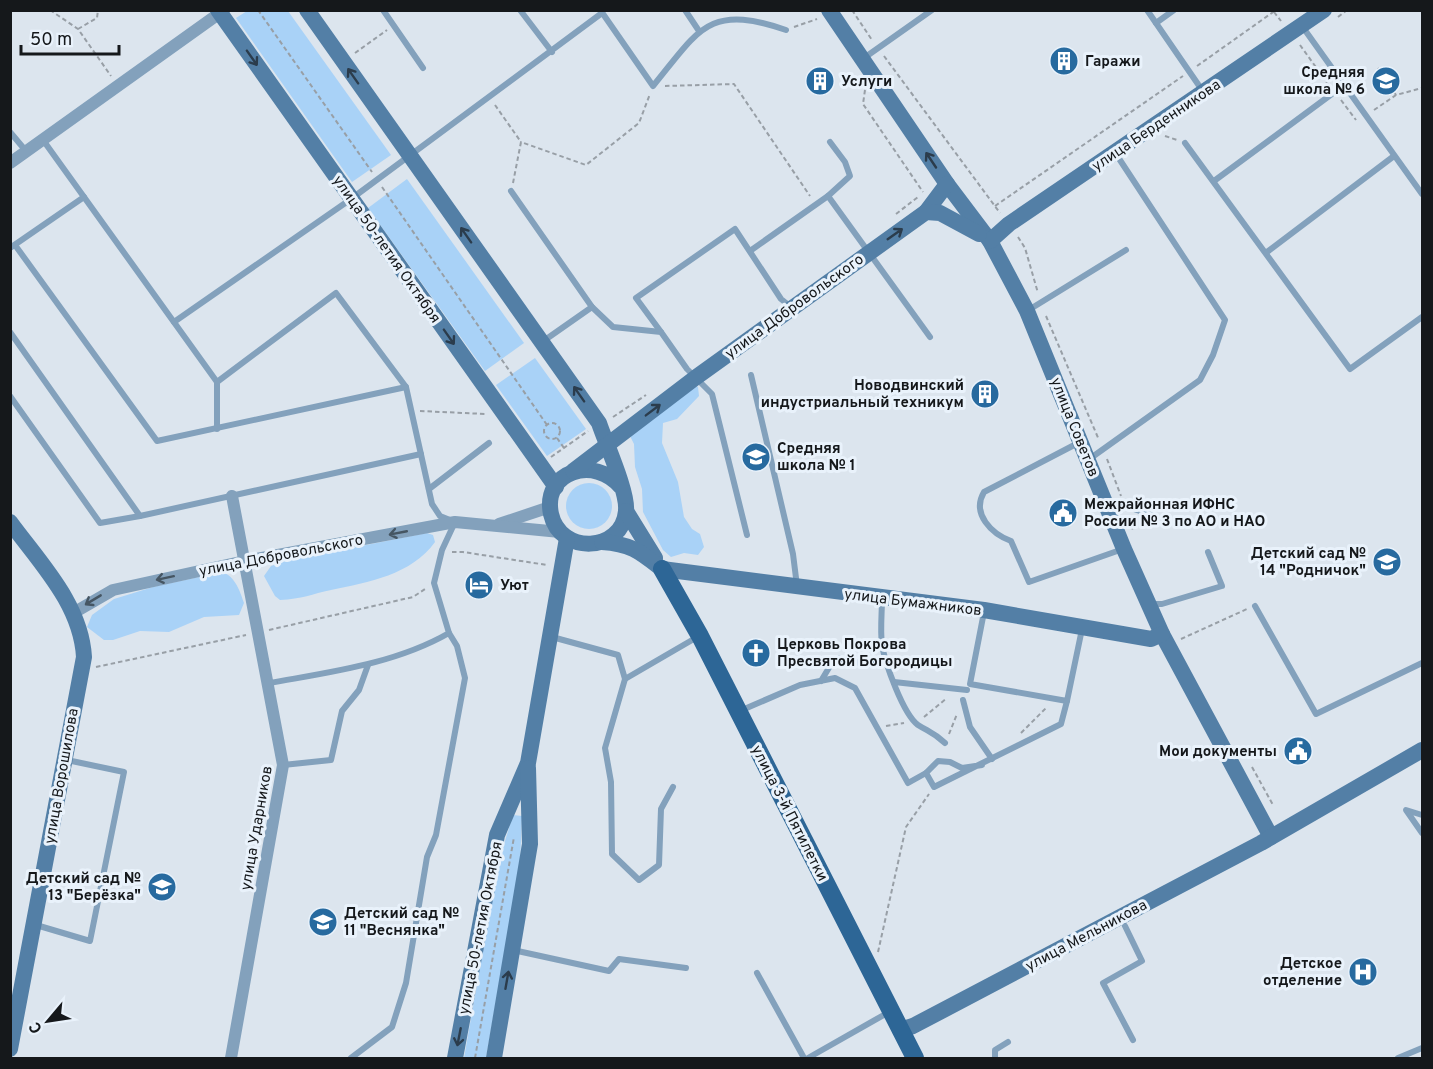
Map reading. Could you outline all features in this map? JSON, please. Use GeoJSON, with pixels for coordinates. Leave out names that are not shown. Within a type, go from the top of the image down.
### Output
{"type":"FeatureCollection","features":[{"type":"Feature","properties":{"kind":"main road"},"geometry":{"type":"LineString","coordinates":[[307,10],[599,423],[621,487],[626,511],[662,569]]}},
{"type":"Feature","properties":{"kind":"main road","name":"улица Советов"},"geometry":{"type":"LineString","coordinates":[[828,10],[947,184],[990,241],[1027,311],[1124,549],[1162,634],[1271,837]]}},
{"type":"Feature","properties":{"kind":"main road","name":"улица 50-летия Октября"},"geometry":{"type":"LineString","coordinates":[[221,11],[555,487]]}},
{"type":"Feature","properties":{"kind":"main road","name":"улица Берденникова"},"geometry":{"type":"LineString","coordinates":[[990,241],[1009,224],[1204,93],[1310,16]]}},
{"type":"Feature","properties":{"kind":"main road","name":"улица Добровольского"},"geometry":{"type":"LineString","coordinates":[[573,472],[695,378],[926,212],[947,184]]}},
{"type":"Feature","properties":{"kind":"main road"},"geometry":{"type":"LineString","coordinates":[[926,212],[940,213],[964,224],[990,241]]}},
{"type":"Feature","properties":{"kind":"main road"},"geometry":{"type":"LineString","coordinates":[[621,487],[613,478],[597,469],[573,472],[555,487],[550,507],[553,521],[564,535],[584,544],[602,542],[628,544],[662,569]]}},
{"type":"Feature","properties":{"kind":"main road"},"geometry":{"type":"LineString","coordinates":[[602,542],[619,530],[626,511]]}},
{"type":"Feature","properties":{"kind":"main road","name":"улица Ворошилова"},"geometry":{"type":"LineString","coordinates":[[10,522],[75,612],[83,643],[81,670],[10,1049]]}},
{"type":"Feature","properties":{"kind":"main road"},"geometry":{"type":"LineString","coordinates":[[559,589],[564,535]]}},
{"type":"Feature","properties":{"kind":"main road"},"geometry":{"type":"LineString","coordinates":[[559,589],[567,568],[584,544]]}},
{"type":"Feature","properties":{"kind":"main road","name":"улица Бумажников"},"geometry":{"type":"LineString","coordinates":[[662,569],[984,610],[1082,629],[1151,639],[1162,634]]}},
{"type":"Feature","properties":{"kind":"main road","name":"улица 3-й Пятилетки"},"geometry":{"type":"LineString","coordinates":[[662,569],[700,636],[915,1059]]}},
{"type":"Feature","properties":{"kind":"main road","name":"улица 50-летия Октября"},"geometry":{"type":"LineString","coordinates":[[455,1059],[497,835],[528,763],[559,589]]}},
{"type":"Feature","properties":{"kind":"main road"},"geometry":{"type":"LineString","coordinates":[[1271,837],[1422,750]]}},
{"type":"Feature","properties":{"kind":"main road"},"geometry":{"type":"LineString","coordinates":[[494,1059],[530,844],[528,763]]}},
{"type":"Feature","properties":{"kind":"main road","name":"улица Мельникова"},"geometry":{"type":"LineString","coordinates":[[900,1030],[913,1026],[1271,837]]}},
{"type":"Feature","properties":{"kind":"street"},"geometry":{"type":"LineString","coordinates":[[10,163],[221,11]]}},
{"type":"Feature","properties":{"kind":"street","name":"улица Ударников"},"geometry":{"type":"LineString","coordinates":[[231,1059],[283,765],[270,683],[232,496]]}},
{"type":"Feature","properties":{"kind":"street"},"geometry":{"type":"LineString","coordinates":[[493,526],[550,507]]}},
{"type":"Feature","properties":{"kind":"street","name":"улица Добровольского"},"geometry":{"type":"LineString","coordinates":[[75,612],[112,590],[245,561],[455,522],[564,535]]}},
{"type":"Feature","properties":{"kind":"lane"},"geometry":{"type":"LineString","coordinates":[[382,10],[423,68]]}},
{"type":"Feature","properties":{"kind":"lane"},"geometry":{"type":"LineString","coordinates":[[520,10],[552,52]]}},
{"type":"Feature","properties":{"kind":"lane"},"geometry":{"type":"LineString","coordinates":[[685,10],[699,31]]}},
{"type":"Feature","properties":{"kind":"lane"},"geometry":{"type":"LineString","coordinates":[[862,59],[932,10]]}},
{"type":"Feature","properties":{"kind":"lane"},"geometry":{"type":"LineString","coordinates":[[1147,10],[1204,93]]}},
{"type":"Feature","properties":{"kind":"lane"},"geometry":{"type":"LineString","coordinates":[[1156,23],[1174,10]]}},
{"type":"Feature","properties":{"kind":"lane"},"geometry":{"type":"LineString","coordinates":[[174,322],[351,199],[552,52],[601,12],[653,86],[699,31],[729,17],[759,20],[786,30]]}},
{"type":"Feature","properties":{"kind":"lane"},"geometry":{"type":"LineString","coordinates":[[1310,16],[1344,85],[1422,194]]}},
{"type":"Feature","properties":{"kind":"lane"},"geometry":{"type":"LineString","coordinates":[[1214,181],[1344,85]]}},
{"type":"Feature","properties":{"kind":"lane"},"geometry":{"type":"LineString","coordinates":[[10,132],[26,152]]}},
{"type":"Feature","properties":{"kind":"lane"},"geometry":{"type":"LineString","coordinates":[[43,140],[217,382],[217,429]]}},
{"type":"Feature","properties":{"kind":"lane"},"geometry":{"type":"LineString","coordinates":[[750,251],[817,206],[850,176],[845,162],[830,142]]}},
{"type":"Feature","properties":{"kind":"lane"},"geometry":{"type":"LineString","coordinates":[[1185,143],[1267,252],[1350,369],[1422,317]]}},
{"type":"Feature","properties":{"kind":"lane"},"geometry":{"type":"LineString","coordinates":[[1088,460],[1200,380],[1213,355],[1225,320],[1115,153]]}},
{"type":"Feature","properties":{"kind":"lane"},"geometry":{"type":"LineString","coordinates":[[1267,252],[1394,156]]}},
{"type":"Feature","properties":{"kind":"lane"},"geometry":{"type":"LineString","coordinates":[[511,191],[592,307],[613,327],[661,332]]}},
{"type":"Feature","properties":{"kind":"lane"},"geometry":{"type":"LineString","coordinates":[[828,196],[930,337]]}},
{"type":"Feature","properties":{"kind":"lane"},"geometry":{"type":"LineString","coordinates":[[84,197],[13,246],[157,441],[406,387]]}},
{"type":"Feature","properties":{"kind":"lane"},"geometry":{"type":"LineString","coordinates":[[747,535],[712,394],[695,378],[636,298],[735,229],[781,299],[792,308]]}},
{"type":"Feature","properties":{"kind":"lane"},"geometry":{"type":"LineString","coordinates":[[1027,311],[1126,249]]}},
{"type":"Feature","properties":{"kind":"lane"},"geometry":{"type":"LineString","coordinates":[[217,382],[336,293],[406,387],[432,504],[440,516],[455,522],[442,550],[434,582],[449,633],[457,646],[465,678],[436,836],[427,857],[406,983],[393,1027],[351,1059]]}},
{"type":"Feature","properties":{"kind":"lane"},"geometry":{"type":"LineString","coordinates":[[542,342],[592,307]]}},
{"type":"Feature","properties":{"kind":"lane"},"geometry":{"type":"LineString","coordinates":[[10,332],[140,516]]}},
{"type":"Feature","properties":{"kind":"lane"},"geometry":{"type":"LineString","coordinates":[[751,375],[793,554],[798,586]]}},
{"type":"Feature","properties":{"kind":"lane"},"geometry":{"type":"LineString","coordinates":[[10,396],[100,523],[421,454]]}},
{"type":"Feature","properties":{"kind":"lane"},"geometry":{"type":"LineString","coordinates":[[1081,441],[984,492],[980,505],[985,521],[994,535],[1011,541],[1029,582],[1124,549]]}},
{"type":"Feature","properties":{"kind":"lane"},"geometry":{"type":"LineString","coordinates":[[429,489],[489,443]]}},
{"type":"Feature","properties":{"kind":"lane"},"geometry":{"type":"LineString","coordinates":[[1108,509],[1125,506],[1154,516]]}},
{"type":"Feature","properties":{"kind":"lane"},"geometry":{"type":"LineString","coordinates":[[1149,604],[1162,604],[1222,586],[1208,552]]}},
{"type":"Feature","properties":{"kind":"lane"},"geometry":{"type":"LineString","coordinates":[[882,598],[882,643],[894,682],[908,712],[917,724],[932,730],[945,743]]}},
{"type":"Feature","properties":{"kind":"lane"},"geometry":{"type":"LineString","coordinates":[[1255,606],[1316,714],[1422,663]]}},
{"type":"Feature","properties":{"kind":"lane"},"geometry":{"type":"LineString","coordinates":[[984,610],[970,684],[1067,701]]}},
{"type":"Feature","properties":{"kind":"lane"},"geometry":{"type":"LineString","coordinates":[[926,773],[934,787],[1061,724],[1082,629]]}},
{"type":"Feature","properties":{"kind":"lane"},"geometry":{"type":"LineString","coordinates":[[270,683],[368,665],[429,645],[449,633]]}},
{"type":"Feature","properties":{"kind":"lane"},"geometry":{"type":"LineString","coordinates":[[549,635],[618,656],[625,679],[605,748],[611,782],[612,854],[639,880],[659,865],[662,809],[673,787]]}},
{"type":"Feature","properties":{"kind":"lane"},"geometry":{"type":"LineString","coordinates":[[625,679],[700,636]]}},
{"type":"Feature","properties":{"kind":"lane"},"geometry":{"type":"LineString","coordinates":[[821,681],[833,661],[838,658],[868,666],[885,657]]}},
{"type":"Feature","properties":{"kind":"lane"},"geometry":{"type":"LineString","coordinates":[[283,765],[331,760],[339,736],[342,711],[359,690],[368,665]]}},
{"type":"Feature","properties":{"kind":"lane"},"geometry":{"type":"LineString","coordinates":[[739,712],[800,686],[835,678],[855,688],[908,783],[926,773],[938,760],[950,762],[962,768],[982,765]]}},
{"type":"Feature","properties":{"kind":"lane"},"geometry":{"type":"LineString","coordinates":[[894,682],[967,690]]}},
{"type":"Feature","properties":{"kind":"lane"},"geometry":{"type":"LineString","coordinates":[[963,700],[970,728],[992,759]]}},
{"type":"Feature","properties":{"kind":"lane"},"geometry":{"type":"LineString","coordinates":[[35,925],[90,941],[123,772],[63,759]]}},
{"type":"Feature","properties":{"kind":"lane"},"geometry":{"type":"LineString","coordinates":[[1422,815],[1406,810],[1422,833]]}},
{"type":"Feature","properties":{"kind":"lane"},"geometry":{"type":"LineString","coordinates":[[1125,926],[1142,961],[1103,983],[1133,1040]]}},
{"type":"Feature","properties":{"kind":"lane"},"geometry":{"type":"LineString","coordinates":[[512,950],[609,971],[619,959],[686,968]]}},
{"type":"Feature","properties":{"kind":"lane"},"geometry":{"type":"LineString","coordinates":[[757,973],[806,1059],[890,1011]]}},
{"type":"Feature","properties":{"kind":"lane"},"geometry":{"type":"LineString","coordinates":[[995,1059],[995,1050],[1008,1042]]}},
{"type":"Feature","properties":{"kind":"lane"},"geometry":{"type":"LineString","coordinates":[[1398,1059],[1422,1048]]}},
{"type":"Feature","properties":{"kind":"path"},"geometry":{"type":"LineString","coordinates":[[78,29],[97,18],[98,10]]}},
{"type":"Feature","properties":{"kind":"path"},"geometry":{"type":"LineString","coordinates":[[258,10],[547,425]]}},
{"type":"Feature","properties":{"kind":"path"},"geometry":{"type":"LineString","coordinates":[[786,30],[820,18],[815,10]]}},
{"type":"Feature","properties":{"kind":"path"},"geometry":{"type":"LineString","coordinates":[[995,206],[1276,10]]}},
{"type":"Feature","properties":{"kind":"path"},"geometry":{"type":"LineString","coordinates":[[52,12],[78,29],[118,86]]}},
{"type":"Feature","properties":{"kind":"path"},"geometry":{"type":"LineString","coordinates":[[353,55],[394,26]]}},
{"type":"Feature","properties":{"kind":"path"},"geometry":{"type":"LineString","coordinates":[[1378,68],[1396,95]]}},
{"type":"Feature","properties":{"kind":"path"},"geometry":{"type":"LineString","coordinates":[[867,82],[863,104],[924,193],[887,220]]}},
{"type":"Feature","properties":{"kind":"path"},"geometry":{"type":"LineString","coordinates":[[489,98],[521,142],[586,165],[639,123],[653,86],[734,84],[817,206]]}},
{"type":"Feature","properties":{"kind":"path"},"geometry":{"type":"LineString","coordinates":[[1365,116],[1396,95],[1422,88]]}},
{"type":"Feature","properties":{"kind":"path"},"geometry":{"type":"LineString","coordinates":[[1163,135],[1185,143]]}},
{"type":"Feature","properties":{"kind":"path"},"geometry":{"type":"LineString","coordinates":[[511,191],[521,142]]}},
{"type":"Feature","properties":{"kind":"path"},"geometry":{"type":"LineString","coordinates":[[539,465],[599,423],[648,394]]}},
{"type":"Feature","properties":{"kind":"path"},"geometry":{"type":"LineString","coordinates":[[412,411],[486,414]]}},
{"type":"Feature","properties":{"kind":"path"},"geometry":{"type":"LineString","coordinates":[[557,438],[560,434],[559,426],[552,423],[547,425],[544,430],[547,437],[557,438],[564,448]]}},
{"type":"Feature","properties":{"kind":"path"},"geometry":{"type":"LineString","coordinates":[[448,553],[463,552],[561,566]]}},
{"type":"Feature","properties":{"kind":"path"},"geometry":{"type":"LineString","coordinates":[[81,670],[413,597],[434,582]]}},
{"type":"Feature","properties":{"kind":"path"},"geometry":{"type":"LineString","coordinates":[[1180,640],[1255,606]]}},
{"type":"Feature","properties":{"kind":"path"},"geometry":{"type":"LineString","coordinates":[[1014,748],[1011,742],[1056,699]]}},
{"type":"Feature","properties":{"kind":"path"},"geometry":{"type":"LineString","coordinates":[[945,743],[963,700]]}},
{"type":"Feature","properties":{"kind":"path"},"geometry":{"type":"LineString","coordinates":[[1250,764],[1273,805]]}},
{"type":"Feature","properties":{"kind":"path"},"geometry":{"type":"LineString","coordinates":[[877,957],[906,827],[934,787]]}},
{"type":"Feature","properties":{"kind":"path"},"geometry":{"type":"LineString","coordinates":[[476,1059],[515,832]]}},
{"type":"Feature","properties":{"kind":"shaded area"},"geometry":{"type":"Polygon","coordinates":[[[247,11],[288,11],[391,155],[352,182],[236,18],[247,11]]]}},
{"type":"Feature","properties":{"kind":"shaded area"},"geometry":{"type":"Polygon","coordinates":[[[407,179],[524,343],[485,371],[368,208],[407,179]]]}},
{"type":"Feature","properties":{"kind":"shaded area"},"geometry":{"type":"Polygon","coordinates":[[[535,358],[586,429],[547,456],[496,385],[535,358]]]}},
{"type":"Feature","properties":{"kind":"shaded area"},"geometry":{"type":"Polygon","coordinates":[[[694,385],[698,387],[699,396],[677,419],[663,423],[662,443],[678,482],[684,517],[692,529],[700,534],[704,547],[698,555],[684,553],[671,557],[663,550],[643,512],[642,489],[635,467],[634,444],[629,434],[694,385]]]}},
{"type":"Feature","properties":{"kind":"shaded area"},"geometry":{"type":"Polygon","coordinates":[[[589,483],[605,490],[612,506],[605,522],[589,529],[573,522],[566,506],[573,490],[589,483]]]}},
{"type":"Feature","properties":{"kind":"shaded area"},"geometry":{"type":"Polygon","coordinates":[[[427,533],[433,535],[435,542],[425,553],[402,570],[374,580],[280,600],[275,596],[264,576],[271,566],[285,561],[427,533]]]}},
{"type":"Feature","properties":{"kind":"shaded area"},"geometry":{"type":"Polygon","coordinates":[[[222,572],[234,580],[241,594],[244,603],[239,615],[204,617],[169,632],[140,631],[113,640],[104,640],[87,627],[92,615],[114,599],[153,587],[222,572]]]}},
{"type":"Feature","properties":{"kind":"shaded area"},"geometry":{"type":"Polygon","coordinates":[[[513,815],[522,816],[520,864],[486,1058],[464,1058],[499,860],[513,815]]]}},
{"type":"Feature","properties":{"kind":"place","name":"Гаражи"},"geometry":{"type":"Point","coordinates":[1064,61]}},
{"type":"Feature","properties":{"kind":"place","name":"Услуги"},"geometry":{"type":"Point","coordinates":[820,81]}},
{"type":"Feature","properties":{"kind":"place","name":"Средняя школа № 6"},"geometry":{"type":"Point","coordinates":[1386,81]}},
{"type":"Feature","properties":{"kind":"place","name":"Новодвинский индустриальный техникум"},"geometry":{"type":"Point","coordinates":[985,394]}},
{"type":"Feature","properties":{"kind":"place","name":"Средняя школа № 1"},"geometry":{"type":"Point","coordinates":[756,457]}},
{"type":"Feature","properties":{"kind":"place","name":"Межрайонная ИФНС России № 3 по АО и НАО"},"geometry":{"type":"Point","coordinates":[1063,513]}},
{"type":"Feature","properties":{"kind":"place","name":"Детский сад № 14 \"Родничок\""},"geometry":{"type":"Point","coordinates":[1387,562]}},
{"type":"Feature","properties":{"kind":"place","name":"Уют"},"geometry":{"type":"Point","coordinates":[479,585]}},
{"type":"Feature","properties":{"kind":"place","name":"Церковь Покрова Пресвятой Богородицы"},"geometry":{"type":"Point","coordinates":[756,653]}},
{"type":"Feature","properties":{"kind":"place","name":"Мои документы"},"geometry":{"type":"Point","coordinates":[1298,751]}},
{"type":"Feature","properties":{"kind":"place","name":"Детский сад № 13 \"Берёзка\""},"geometry":{"type":"Point","coordinates":[162,887]}},
{"type":"Feature","properties":{"kind":"place","name":"Детский сад № 11 \"Веснянка\""},"geometry":{"type":"Point","coordinates":[323,922]}},
{"type":"Feature","properties":{"kind":"place","name":"Детское отделение"},"geometry":{"type":"Point","coordinates":[1363,972]}}]}
